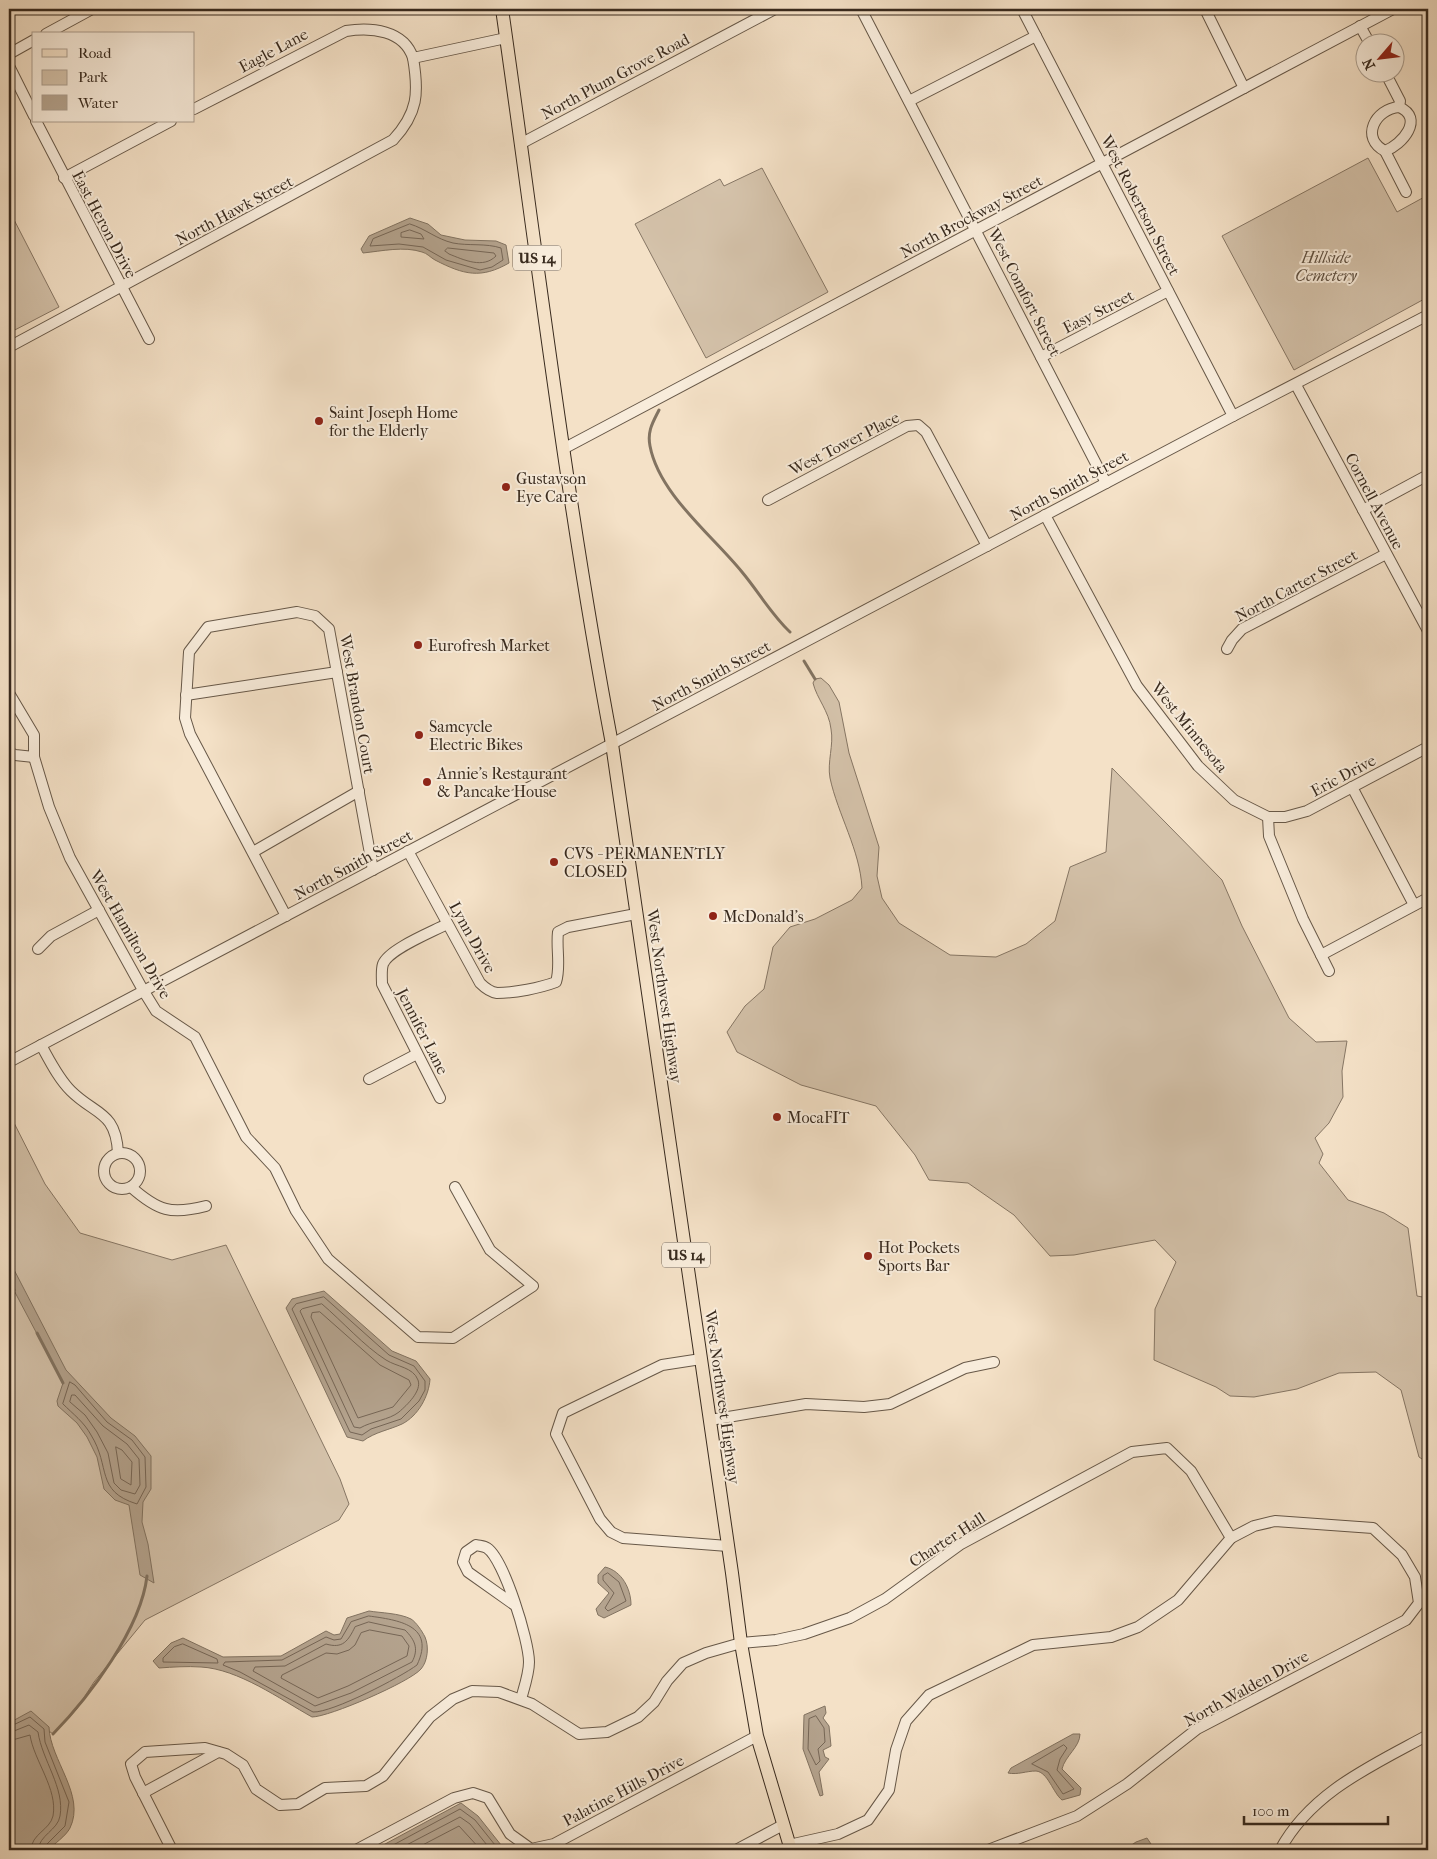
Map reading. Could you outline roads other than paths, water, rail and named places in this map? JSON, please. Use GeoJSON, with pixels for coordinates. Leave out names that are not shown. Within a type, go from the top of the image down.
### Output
{"type":"FeatureCollection","features":[{"type":"Feature","properties":{"kind":"main road","name":"US 14"},"geometry":{"type":"LineString","coordinates":[[502,9],[522,142]]}},
{"type":"Feature","properties":{"kind":"main road","name":"West Northwest Highway"},"geometry":{"type":"LineString","coordinates":[[522,142],[563,449],[612,744],[728,1546],[740,1643],[757,1736],[790,1848]]}},
{"type":"Feature","properties":{"kind":"street"},"geometry":{"type":"LineString","coordinates":[[50,32],[92,9]]}},
{"type":"Feature","properties":{"kind":"street","name":"North Plum Grove Road"},"geometry":{"type":"LineString","coordinates":[[522,142],[775,9]]}},
{"type":"Feature","properties":{"kind":"street","name":"West Comfort Street"},"geometry":{"type":"LineString","coordinates":[[861,9],[1106,483]]}},
{"type":"Feature","properties":{"kind":"street","name":"West Robertson Street"},"geometry":{"type":"LineString","coordinates":[[1022,9],[1233,416]]}},
{"type":"Feature","properties":{"kind":"street"},"geometry":{"type":"LineString","coordinates":[[1204,9],[1244,88]]}},
{"type":"Feature","properties":{"kind":"street","name":"North Brockway Street"},"geometry":{"type":"LineString","coordinates":[[563,449],[1393,9]]}},
{"type":"Feature","properties":{"kind":"street"},"geometry":{"type":"LineString","coordinates":[[1360,26],[1363,32]]}},
{"type":"Feature","properties":{"kind":"street","name":"Eagle Lane"},"geometry":{"type":"LineString","coordinates":[[195,108],[346,30],[373,30],[395,36],[408,46],[413,58]]}},
{"type":"Feature","properties":{"kind":"street"},"geometry":{"type":"LineString","coordinates":[[909,101],[1036,36]]}},
{"type":"Feature","properties":{"kind":"street"},"geometry":{"type":"LineString","coordinates":[[413,58],[506,38]]}},
{"type":"Feature","properties":{"kind":"street"},"geometry":{"type":"LineString","coordinates":[[9,54],[32,41]]}},
{"type":"Feature","properties":{"kind":"street","name":"North Hawk Street"},"geometry":{"type":"LineString","coordinates":[[9,346],[393,140],[412,114],[417,81],[413,58]]}},
{"type":"Feature","properties":{"kind":"street"},"geometry":{"type":"LineString","coordinates":[[9,66],[32,112]]}},
{"type":"Feature","properties":{"kind":"street"},"geometry":{"type":"LineString","coordinates":[[1390,82],[1400,101],[1399,107]]}},
{"type":"Feature","properties":{"kind":"street"},"geometry":{"type":"LineString","coordinates":[[1385,151],[1404,139],[1410,130],[1410,121],[1404,110],[1399,107],[1391,108],[1379,116],[1372,123],[1372,134],[1378,147],[1385,151],[1406,192]]}},
{"type":"Feature","properties":{"kind":"street","name":"East Heron Drive"},"geometry":{"type":"LineString","coordinates":[[36,122],[149,340]]}},
{"type":"Feature","properties":{"kind":"street"},"geometry":{"type":"LineString","coordinates":[[64,178],[169,122]]}},
{"type":"Feature","properties":{"kind":"street","name":"Easy Street"},"geometry":{"type":"LineString","coordinates":[[1041,357],[1168,291]]}},
{"type":"Feature","properties":{"kind":"street","name":"North Smith Street"},"geometry":{"type":"LineString","coordinates":[[9,1062],[1428,315]]}},
{"type":"Feature","properties":{"kind":"street","name":"Cornell Avenue"},"geometry":{"type":"LineString","coordinates":[[1296,384],[1428,630]]}},
{"type":"Feature","properties":{"kind":"street","name":"West Tower Place"},"geometry":{"type":"LineString","coordinates":[[768,500],[907,426],[918,425],[926,432],[987,546]]}},
{"type":"Feature","properties":{"kind":"street"},"geometry":{"type":"LineString","coordinates":[[1363,510],[1428,475]]}},
{"type":"Feature","properties":{"kind":"street","name":"West Minnesota"},"geometry":{"type":"LineString","coordinates":[[1045,515],[1138,686],[1198,766],[1234,800],[1268,816]]}},
{"type":"Feature","properties":{"kind":"street","name":"North Carter Street"},"geometry":{"type":"LineString","coordinates":[[1227,650],[1232,640],[1242,629],[1386,554]]}},
{"type":"Feature","properties":{"kind":"street","name":"West Brandon Court"},"geometry":{"type":"LineString","coordinates":[[286,916],[190,734],[185,718],[189,652],[208,627],[297,612],[315,616],[329,630],[373,870]]}},
{"type":"Feature","properties":{"kind":"street"},"geometry":{"type":"LineString","coordinates":[[186,695],[337,672]]}},
{"type":"Feature","properties":{"kind":"street","name":"West Hamilton Drive"},"geometry":{"type":"LineString","coordinates":[[9,693],[34,735],[34,757],[53,816],[70,858],[156,1011],[194,1037],[246,1137],[275,1168],[296,1211],[328,1259],[418,1337],[453,1338],[533,1286],[490,1250],[455,1187]]}},
{"type":"Feature","properties":{"kind":"street","name":"Eric Drive"},"geometry":{"type":"LineString","coordinates":[[1268,816],[1286,817],[1307,812],[1428,747]]}},
{"type":"Feature","properties":{"kind":"street"},"geometry":{"type":"LineString","coordinates":[[9,752],[15,755],[34,757]]}},
{"type":"Feature","properties":{"kind":"street"},"geometry":{"type":"LineString","coordinates":[[1352,787],[1414,905]]}},
{"type":"Feature","properties":{"kind":"street"},"geometry":{"type":"LineString","coordinates":[[252,852],[358,791]]}},
{"type":"Feature","properties":{"kind":"street"},"geometry":{"type":"LineString","coordinates":[[1268,816],[1269,836],[1328,971]]}},
{"type":"Feature","properties":{"kind":"street","name":"Lynn Drive"},"geometry":{"type":"LineString","coordinates":[[408,851],[480,983],[487,990],[497,992],[548,985],[556,982],[559,973],[556,944],[558,932],[568,927],[636,914]]}},
{"type":"Feature","properties":{"kind":"street"},"geometry":{"type":"LineString","coordinates":[[1321,955],[1428,898]]}},
{"type":"Feature","properties":{"kind":"street"},"geometry":{"type":"LineString","coordinates":[[38,949],[51,936],[99,910]]}},
{"type":"Feature","properties":{"kind":"street","name":"Jennifer Lane"},"geometry":{"type":"LineString","coordinates":[[440,1098],[382,984],[383,963],[394,952],[447,924]]}},
{"type":"Feature","properties":{"kind":"street"},"geometry":{"type":"LineString","coordinates":[[41,1045],[61,1080],[73,1093],[100,1111],[111,1124],[117,1141],[118,1153]]}},
{"type":"Feature","properties":{"kind":"street"},"geometry":{"type":"LineString","coordinates":[[369,1079],[418,1054]]}},
{"type":"Feature","properties":{"kind":"street"},"geometry":{"type":"LineString","coordinates":[[118,1153],[133,1156],[139,1164],[139,1178],[131,1187],[120,1189],[110,1185],[106,1180],[104,1174],[106,1162],[118,1153]]}},
{"type":"Feature","properties":{"kind":"street"},"geometry":{"type":"LineString","coordinates":[[131,1187],[145,1200],[164,1209],[183,1212],[206,1206]]}},
{"type":"Feature","properties":{"kind":"street"},"geometry":{"type":"LineString","coordinates":[[701,1359],[662,1365],[563,1413],[556,1434],[600,1519],[611,1532],[624,1538],[728,1546]]}},
{"type":"Feature","properties":{"kind":"street"},"geometry":{"type":"LineString","coordinates":[[710,1420],[806,1404],[864,1407],[890,1404],[965,1368],[994,1362]]}},
{"type":"Feature","properties":{"kind":"street","name":"Charter Hall"},"geometry":{"type":"LineString","coordinates":[[143,1793],[131,1764],[145,1752],[205,1748],[218,1752],[243,1765],[256,1789],[280,1805],[298,1804],[325,1788],[366,1786],[383,1776],[430,1717],[453,1698],[472,1691],[485,1690],[521,1699],[579,1734],[607,1732],[638,1717],[654,1702],[667,1681],[683,1663],[706,1652],[740,1643],[776,1640],[804,1634],[850,1618],[885,1599],[961,1544],[1132,1452],[1167,1448],[1191,1471],[1230,1538]]}},
{"type":"Feature","properties":{"kind":"street","name":"North Walden Drive"},"geometry":{"type":"LineString","coordinates":[[988,1850],[1077,1816],[1127,1784],[1197,1729],[1406,1620],[1418,1603],[1415,1577],[1402,1555],[1373,1528],[1276,1521],[1254,1526],[1230,1538]]}},
{"type":"Feature","properties":{"kind":"street"},"geometry":{"type":"LineString","coordinates":[[790,1848],[838,1834],[868,1820],[889,1790],[896,1750],[906,1721],[929,1695],[1033,1645],[1111,1637],[1138,1627],[1178,1600],[1230,1538]]}},
{"type":"Feature","properties":{"kind":"street"},"geometry":{"type":"LineString","coordinates":[[516,1606],[468,1572],[463,1562],[466,1552],[476,1545],[486,1547],[492,1552],[512,1590],[516,1606],[529,1662],[521,1699]]}},
{"type":"Feature","properties":{"kind":"street"},"geometry":{"type":"LineString","coordinates":[[1280,1850],[1290,1831],[1330,1793],[1352,1776],[1428,1735]]}},
{"type":"Feature","properties":{"kind":"street","name":"Palatine Hills Drive"},"geometry":{"type":"LineString","coordinates":[[356,1850],[454,1798],[473,1793],[488,1798],[510,1834],[531,1849],[554,1844],[757,1736]]}},
{"type":"Feature","properties":{"kind":"street"},"geometry":{"type":"LineString","coordinates":[[172,1850],[143,1793],[218,1752]]}},
{"type":"Feature","properties":{"kind":"street"},"geometry":{"type":"LineString","coordinates":[[736,1850],[783,1825]]}},
{"type":"Feature","properties":{"kind":"water"},"geometry":{"type":"Polygon","coordinates":[[[410,218],[428,224],[441,235],[465,240],[496,241],[506,245],[509,263],[490,271],[472,273],[455,269],[415,250],[363,253],[361,249],[369,236],[410,218]]]}},
{"type":"Feature","properties":{"kind":"water"},"geometry":{"type":"Polygon","coordinates":[[[9,1260],[66,1370],[111,1418],[135,1436],[151,1456],[151,1489],[143,1502],[142,1522],[148,1544],[154,1583],[140,1575],[129,1505],[115,1500],[104,1489],[97,1457],[87,1437],[77,1423],[58,1406],[57,1401],[63,1383],[9,1281],[9,1260]]]}},
{"type":"Feature","properties":{"kind":"water"},"geometry":{"type":"Polygon","coordinates":[[[324,1291],[392,1351],[416,1361],[430,1379],[425,1399],[413,1416],[402,1424],[377,1433],[363,1441],[347,1437],[286,1308],[292,1299],[324,1291]]]}},
{"type":"Feature","properties":{"kind":"water"},"geometry":{"type":"Polygon","coordinates":[[[605,1567],[616,1572],[621,1577],[627,1587],[631,1605],[604,1618],[598,1615],[596,1609],[609,1593],[598,1583],[598,1575],[605,1567]]]}},
{"type":"Feature","properties":{"kind":"water"},"geometry":{"type":"Polygon","coordinates":[[[369,1611],[406,1617],[413,1620],[425,1637],[427,1653],[425,1662],[421,1669],[402,1682],[351,1705],[321,1715],[312,1717],[258,1686],[229,1673],[201,1667],[159,1668],[153,1661],[171,1643],[183,1638],[223,1657],[281,1656],[326,1631],[334,1635],[340,1634],[347,1618],[369,1611]]]}},
{"type":"Feature","properties":{"kind":"water"},"geometry":{"type":"Polygon","coordinates":[[[825,1706],[826,1713],[823,1718],[829,1726],[831,1746],[823,1750],[825,1757],[829,1759],[819,1772],[823,1795],[820,1796],[803,1749],[804,1715],[825,1706]]]}},
{"type":"Feature","properties":{"kind":"water"},"geometry":{"type":"Polygon","coordinates":[[[31,1711],[49,1727],[55,1752],[71,1790],[74,1816],[68,1831],[48,1850],[9,1850],[9,1723],[31,1711]]]}},
{"type":"Feature","properties":{"kind":"water"},"geometry":{"type":"Polygon","coordinates":[[[1073,1734],[1080,1734],[1078,1743],[1062,1769],[1081,1788],[1080,1795],[1062,1800],[1040,1772],[1008,1773],[1011,1768],[1073,1734]]]}},
{"type":"Feature","properties":{"kind":"water"},"geometry":{"type":"Polygon","coordinates":[[[461,1803],[478,1816],[505,1850],[374,1850],[461,1803]]]}},
{"type":"Feature","properties":{"kind":"water"},"geometry":{"type":"Polygon","coordinates":[[[1147,1838],[1155,1850],[1124,1850],[1136,1842],[1147,1838]]]}},
{"type":"Feature","properties":{"kind":"waterway"},"geometry":{"type":"LineString","coordinates":[[659,410],[651,427],[649,441],[655,464],[664,481],[688,513],[730,558],[790,632]]}},
{"type":"Feature","properties":{"kind":"waterway"},"geometry":{"type":"LineString","coordinates":[[804,661],[815,679]]}},
{"type":"Feature","properties":{"kind":"waterway"},"geometry":{"type":"LineString","coordinates":[[9,1281],[14,1290]]}},
{"type":"Feature","properties":{"kind":"waterway"},"geometry":{"type":"LineString","coordinates":[[37,1333],[63,1383]]}},
{"type":"Feature","properties":{"kind":"waterway"},"geometry":{"type":"LineString","coordinates":[[53,1734],[97,1682],[124,1640],[143,1596],[147,1576]]}},
{"type":"Feature","properties":{"kind":"place","name":"Saint Joseph Home for the Elderly"},"geometry":{"type":"Point","coordinates":[319,421]}},
{"type":"Feature","properties":{"kind":"place","name":"Gustavson Eye Care"},"geometry":{"type":"Point","coordinates":[506,487]}},
{"type":"Feature","properties":{"kind":"place","name":"Eurofresh Market"},"geometry":{"type":"Point","coordinates":[418,645]}},
{"type":"Feature","properties":{"kind":"place","name":"Samcycle Electric Bikes"},"geometry":{"type":"Point","coordinates":[419,735]}},
{"type":"Feature","properties":{"kind":"place","name":"Annie's Restaurant & Pancake House"},"geometry":{"type":"Point","coordinates":[427,782]}},
{"type":"Feature","properties":{"kind":"place","name":"CVS - PERMANENTLY CLOSED"},"geometry":{"type":"Point","coordinates":[554,862]}},
{"type":"Feature","properties":{"kind":"place","name":"McDonald's"},"geometry":{"type":"Point","coordinates":[713,916]}},
{"type":"Feature","properties":{"kind":"place","name":"MocaFIT"},"geometry":{"type":"Point","coordinates":[777,1117]}},
{"type":"Feature","properties":{"kind":"place","name":"Hot Pockets Sports Bar"},"geometry":{"type":"Point","coordinates":[868,1256]}},
{"type":"Feature","properties":{"kind":"park label","name":"Hillside Cemetery"},"geometry":{"type":"Point","coordinates":[1326,266]}}]}
